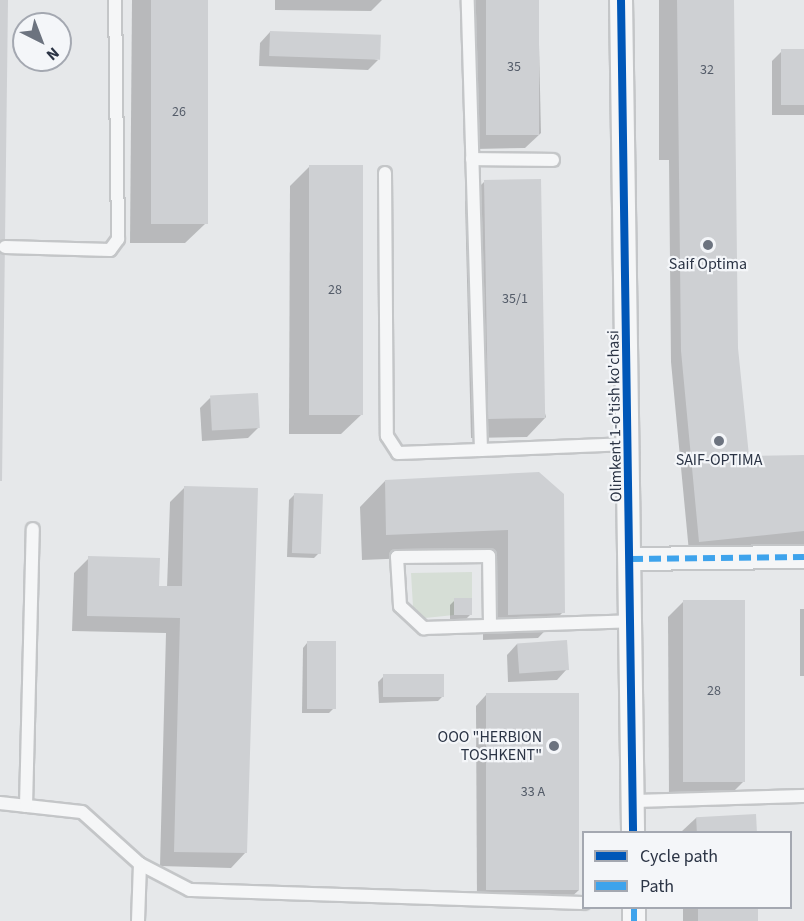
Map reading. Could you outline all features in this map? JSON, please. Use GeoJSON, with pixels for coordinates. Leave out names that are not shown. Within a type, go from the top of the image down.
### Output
{"type":"FeatureCollection","features":[{"type":"Feature","properties":{"kind":"street","name":"Olimkent 1-o'tish ko'chasi"},"geometry":{"type":"LineString","coordinates":[[621,0],[631,559],[633,831]]}},
{"type":"Feature","properties":{"kind":"street"},"geometry":{"type":"LineString","coordinates":[[631,559],[804,557]]}},
{"type":"Feature","properties":{"kind":"lane"},"geometry":{"type":"LineString","coordinates":[[5,247],[110,250],[118,239],[115,0]]}},
{"type":"Feature","properties":{"kind":"lane"},"geometry":{"type":"LineString","coordinates":[[468,0],[481,450]]}},
{"type":"Feature","properties":{"kind":"lane"},"geometry":{"type":"LineString","coordinates":[[472,159],[553,160]]}},
{"type":"Feature","properties":{"kind":"lane"},"geometry":{"type":"LineString","coordinates":[[385,173],[387,436],[398,453],[629,444]]}},
{"type":"Feature","properties":{"kind":"lane"},"geometry":{"type":"LineString","coordinates":[[26,806],[33,529]]}},
{"type":"Feature","properties":{"kind":"lane"},"geometry":{"type":"LineString","coordinates":[[490,625],[489,556],[397,557],[400,606],[424,628],[631,621]]}},
{"type":"Feature","properties":{"kind":"lane"},"geometry":{"type":"LineString","coordinates":[[633,801],[804,796]]}},
{"type":"Feature","properties":{"kind":"lane"},"geometry":{"type":"LineString","coordinates":[[0,803],[82,812],[140,864],[190,890],[582,903]]}},
{"type":"Feature","properties":{"kind":"lane"},"geometry":{"type":"LineString","coordinates":[[138,921],[140,864]]}},
{"type":"Feature","properties":{"kind":"shaded area"},"geometry":{"type":"Polygon","coordinates":[[[472,572],[472,598],[454,598],[454,615],[425,618],[413,607],[411,573],[472,572]]]}},
{"type":"Feature","properties":{"kind":"building"},"geometry":{"type":"Polygon","coordinates":[[[0,0],[8,0],[2,481],[0,481],[0,0]]]}},
{"type":"Feature","properties":{"kind":"building"},"geometry":{"type":"Polygon","coordinates":[[[151,0],[208,0],[208,224],[151,224],[151,0]]]}},
{"type":"Feature","properties":{"kind":"building"},"geometry":{"type":"Polygon","coordinates":[[[486,0],[539,0],[539,135],[486,135],[486,0]]]}},
{"type":"Feature","properties":{"kind":"building"},"geometry":{"type":"Polygon","coordinates":[[[677,0],[734,0],[738,348],[749,456],[804,455],[804,531],[699,542],[681,351],[677,0]]]}},
{"type":"Feature","properties":{"kind":"building"},"geometry":{"type":"Polygon","coordinates":[[[270,31],[381,35],[380,60],[269,56],[270,31]]]}},
{"type":"Feature","properties":{"kind":"building"},"geometry":{"type":"Polygon","coordinates":[[[781,49],[804,49],[804,105],[781,105],[781,49]]]}},
{"type":"Feature","properties":{"kind":"building"},"geometry":{"type":"Polygon","coordinates":[[[309,165],[363,165],[363,415],[309,415],[309,165]]]}},
{"type":"Feature","properties":{"kind":"building"},"geometry":{"type":"Polygon","coordinates":[[[541,179],[545,418],[488,419],[484,180],[541,179]]]}},
{"type":"Feature","properties":{"kind":"building"},"geometry":{"type":"Polygon","coordinates":[[[258,393],[260,428],[212,430],[210,396],[258,393]]]}},
{"type":"Feature","properties":{"kind":"building"},"geometry":{"type":"Polygon","coordinates":[[[539,472],[564,494],[565,613],[508,615],[508,530],[386,535],[385,480],[539,472]]]}},
{"type":"Feature","properties":{"kind":"building"},"geometry":{"type":"Polygon","coordinates":[[[184,486],[258,488],[247,853],[174,852],[180,618],[87,616],[88,556],[160,558],[159,586],[182,586],[184,486]]]}},
{"type":"Feature","properties":{"kind":"building"},"geometry":{"type":"Polygon","coordinates":[[[294,493],[323,494],[321,554],[292,553],[294,493]]]}},
{"type":"Feature","properties":{"kind":"building"},"geometry":{"type":"Polygon","coordinates":[[[454,598],[472,598],[472,615],[454,615],[454,598]]]}},
{"type":"Feature","properties":{"kind":"building"},"geometry":{"type":"Polygon","coordinates":[[[683,600],[745,600],[745,782],[683,782],[683,600]]]}},
{"type":"Feature","properties":{"kind":"building"},"geometry":{"type":"Polygon","coordinates":[[[567,640],[569,670],[519,673],[517,643],[567,640]]]}},
{"type":"Feature","properties":{"kind":"building"},"geometry":{"type":"Polygon","coordinates":[[[307,641],[336,641],[336,709],[307,709],[307,641]]]}},
{"type":"Feature","properties":{"kind":"building"},"geometry":{"type":"Polygon","coordinates":[[[383,674],[444,674],[444,697],[383,697],[383,674]]]}},
{"type":"Feature","properties":{"kind":"building"},"geometry":{"type":"Polygon","coordinates":[[[486,693],[579,693],[579,890],[486,890],[486,693]]]}},
{"type":"Feature","properties":{"kind":"building"},"geometry":{"type":"Polygon","coordinates":[[[756,814],[757,831],[697,831],[696,817],[756,814]]]}},
{"type":"Feature","properties":{"kind":"building"},"geometry":{"type":"Polygon","coordinates":[[[698,909],[758,909],[758,921],[698,921],[698,909]]]}},
{"type":"Feature","properties":{"kind":"marked path"},"geometry":{"type":"LineString","coordinates":[[631,559],[804,557]]}},
{"type":"Feature","properties":{"kind":"marked path"},"geometry":{"type":"LineString","coordinates":[[634,909],[634,921]]}},
{"type":"Feature","properties":{"kind":"cycle path"},"geometry":{"type":"LineString","coordinates":[[621,0],[633,831]]}},
{"type":"Feature","properties":{"kind":"place","name":"Saif Optima"},"geometry":{"type":"Point","coordinates":[708,245]}},
{"type":"Feature","properties":{"kind":"place","name":"SAIF-OPTIMA"},"geometry":{"type":"Point","coordinates":[719,441]}},
{"type":"Feature","properties":{"kind":"place","name":"ООО \"HERBION TOSHKENT\""},"geometry":{"type":"Point","coordinates":[554,746]}}]}
